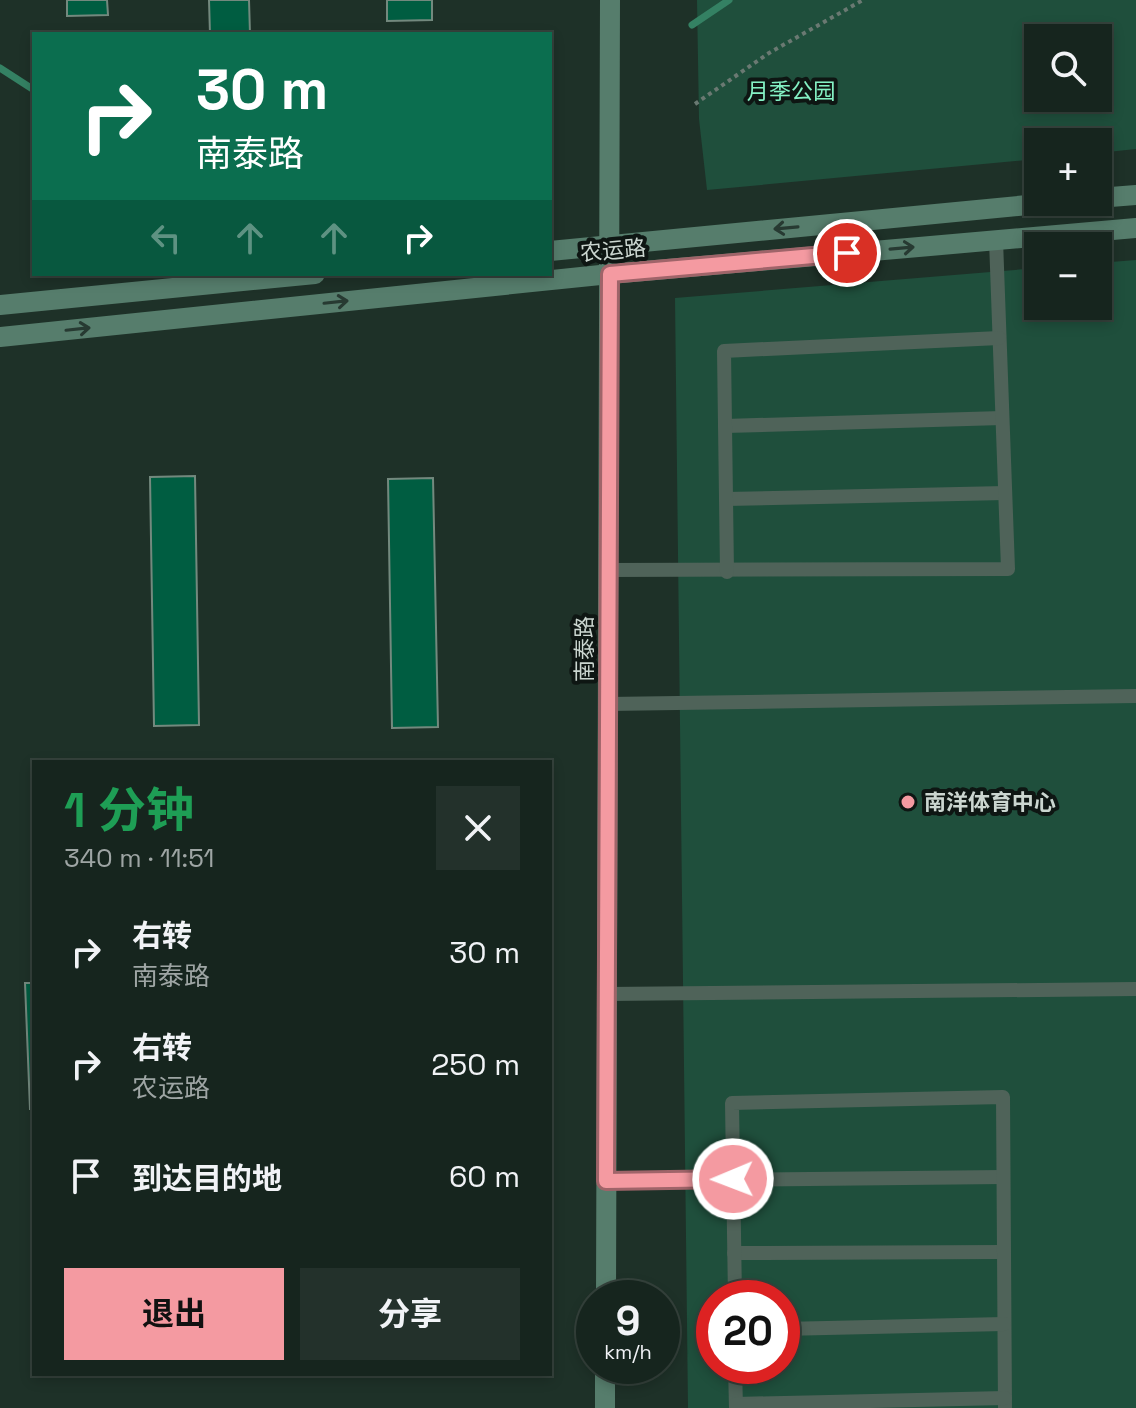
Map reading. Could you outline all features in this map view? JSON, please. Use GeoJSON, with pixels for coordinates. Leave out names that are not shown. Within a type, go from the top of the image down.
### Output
{"type":"FeatureCollection","features":[{"type":"Feature","properties":{"kind":"main road","name":"南泰路"},"geometry":{"type":"LineString","coordinates":[[606,1280],[610,0]]}},
{"type":"Feature","properties":{"kind":"main road"},"geometry":{"type":"LineString","coordinates":[[1112,197],[1136,195]]}},
{"type":"Feature","properties":{"kind":"main road","name":"农运路"},"geometry":{"type":"LineString","coordinates":[[552,251],[1024,205]]}},
{"type":"Feature","properties":{"kind":"main road","name":"农运路"},"geometry":{"type":"LineString","coordinates":[[0,337],[610,274],[1136,228]]}},
{"type":"Feature","properties":{"kind":"main road"},"geometry":{"type":"LineString","coordinates":[[0,305],[295,276]]}},
{"type":"Feature","properties":{"kind":"main road"},"geometry":{"type":"LineString","coordinates":[[605,1384],[605,1408]]}},
{"type":"Feature","properties":{"kind":"lane"},"geometry":{"type":"LineString","coordinates":[[608,570],[1008,569],[996,240]]}},
{"type":"Feature","properties":{"kind":"lane"},"geometry":{"type":"LineString","coordinates":[[727,572],[724,351],[999,338]]}},
{"type":"Feature","properties":{"kind":"lane"},"geometry":{"type":"LineString","coordinates":[[725,426],[1002,418]]}},
{"type":"Feature","properties":{"kind":"lane"},"geometry":{"type":"LineString","coordinates":[[726,499],[1005,493]]}},
{"type":"Feature","properties":{"kind":"lane"},"geometry":{"type":"LineString","coordinates":[[608,704],[1136,696]]}},
{"type":"Feature","properties":{"kind":"lane"},"geometry":{"type":"LineString","coordinates":[[607,994],[1136,989]]}},
{"type":"Feature","properties":{"kind":"lane"},"geometry":{"type":"LineString","coordinates":[[735,1280],[732,1103],[1003,1097],[1005,1403],[736,1406],[735,1384]]}},
{"type":"Feature","properties":{"kind":"lane"},"geometry":{"type":"LineString","coordinates":[[606,1181],[1003,1177]]}},
{"type":"Feature","properties":{"kind":"lane"},"geometry":{"type":"LineString","coordinates":[[734,1253],[1004,1252]]}},
{"type":"Feature","properties":{"kind":"lane"},"geometry":{"type":"LineString","coordinates":[[800,1329],[1004,1324]]}},
{"type":"Feature","properties":{"kind":"path"},"geometry":{"type":"LineString","coordinates":[[695,104],[769,53],[863,0]]}},
{"type":"Feature","properties":{"kind":"green space","name":"月季公园"},"geometry":{"type":"Polygon","coordinates":[[[697,0],[1136,0],[1136,149],[1112,152],[1112,128],[1024,128],[1024,160],[707,190],[699,119],[697,0]]]}},
{"type":"Feature","properties":{"kind":"green space","name":"南洋体育中心"},"geometry":{"type":"Polygon","coordinates":[[[1136,260],[1136,1408],[688,1408],[675,298],[1024,269],[1024,320],[1112,320],[1112,262],[1136,260]]]}},
{"type":"Feature","properties":{"kind":"building"},"geometry":{"type":"Polygon","coordinates":[[[67,0],[107,0],[108,15],[67,16],[67,0]]]}},
{"type":"Feature","properties":{"kind":"building"},"geometry":{"type":"Polygon","coordinates":[[[209,0],[249,0],[250,32],[210,32],[209,0]]]}},
{"type":"Feature","properties":{"kind":"building"},"geometry":{"type":"Polygon","coordinates":[[[387,0],[432,0],[432,20],[387,21],[387,0]]]}},
{"type":"Feature","properties":{"kind":"building"},"geometry":{"type":"Polygon","coordinates":[[[195,476],[199,725],[154,726],[150,477],[195,476]]]}},
{"type":"Feature","properties":{"kind":"building"},"geometry":{"type":"Polygon","coordinates":[[[433,478],[438,727],[392,728],[388,479],[433,478]]]}},
{"type":"Feature","properties":{"kind":"building"},"geometry":{"type":"Polygon","coordinates":[[[25,983],[32,983],[30,1109],[25,983]]]}},
{"type":"Feature","properties":{"kind":"waterway"},"geometry":{"type":"LineString","coordinates":[[692,25],[729,0]]}},
{"type":"Feature","properties":{"kind":"waterway"},"geometry":{"type":"LineString","coordinates":[[0,68],[32,89]]}},
{"type":"Feature","properties":{"kind":"place","name":"南洋体育中心"},"geometry":{"type":"Point","coordinates":[908,802]}},
{"type":"Feature","properties":{"kind":"route"},"geometry":{"type":"LineString","coordinates":[[733,1179],[606,1181],[610,274],[847,253]]}}]}
